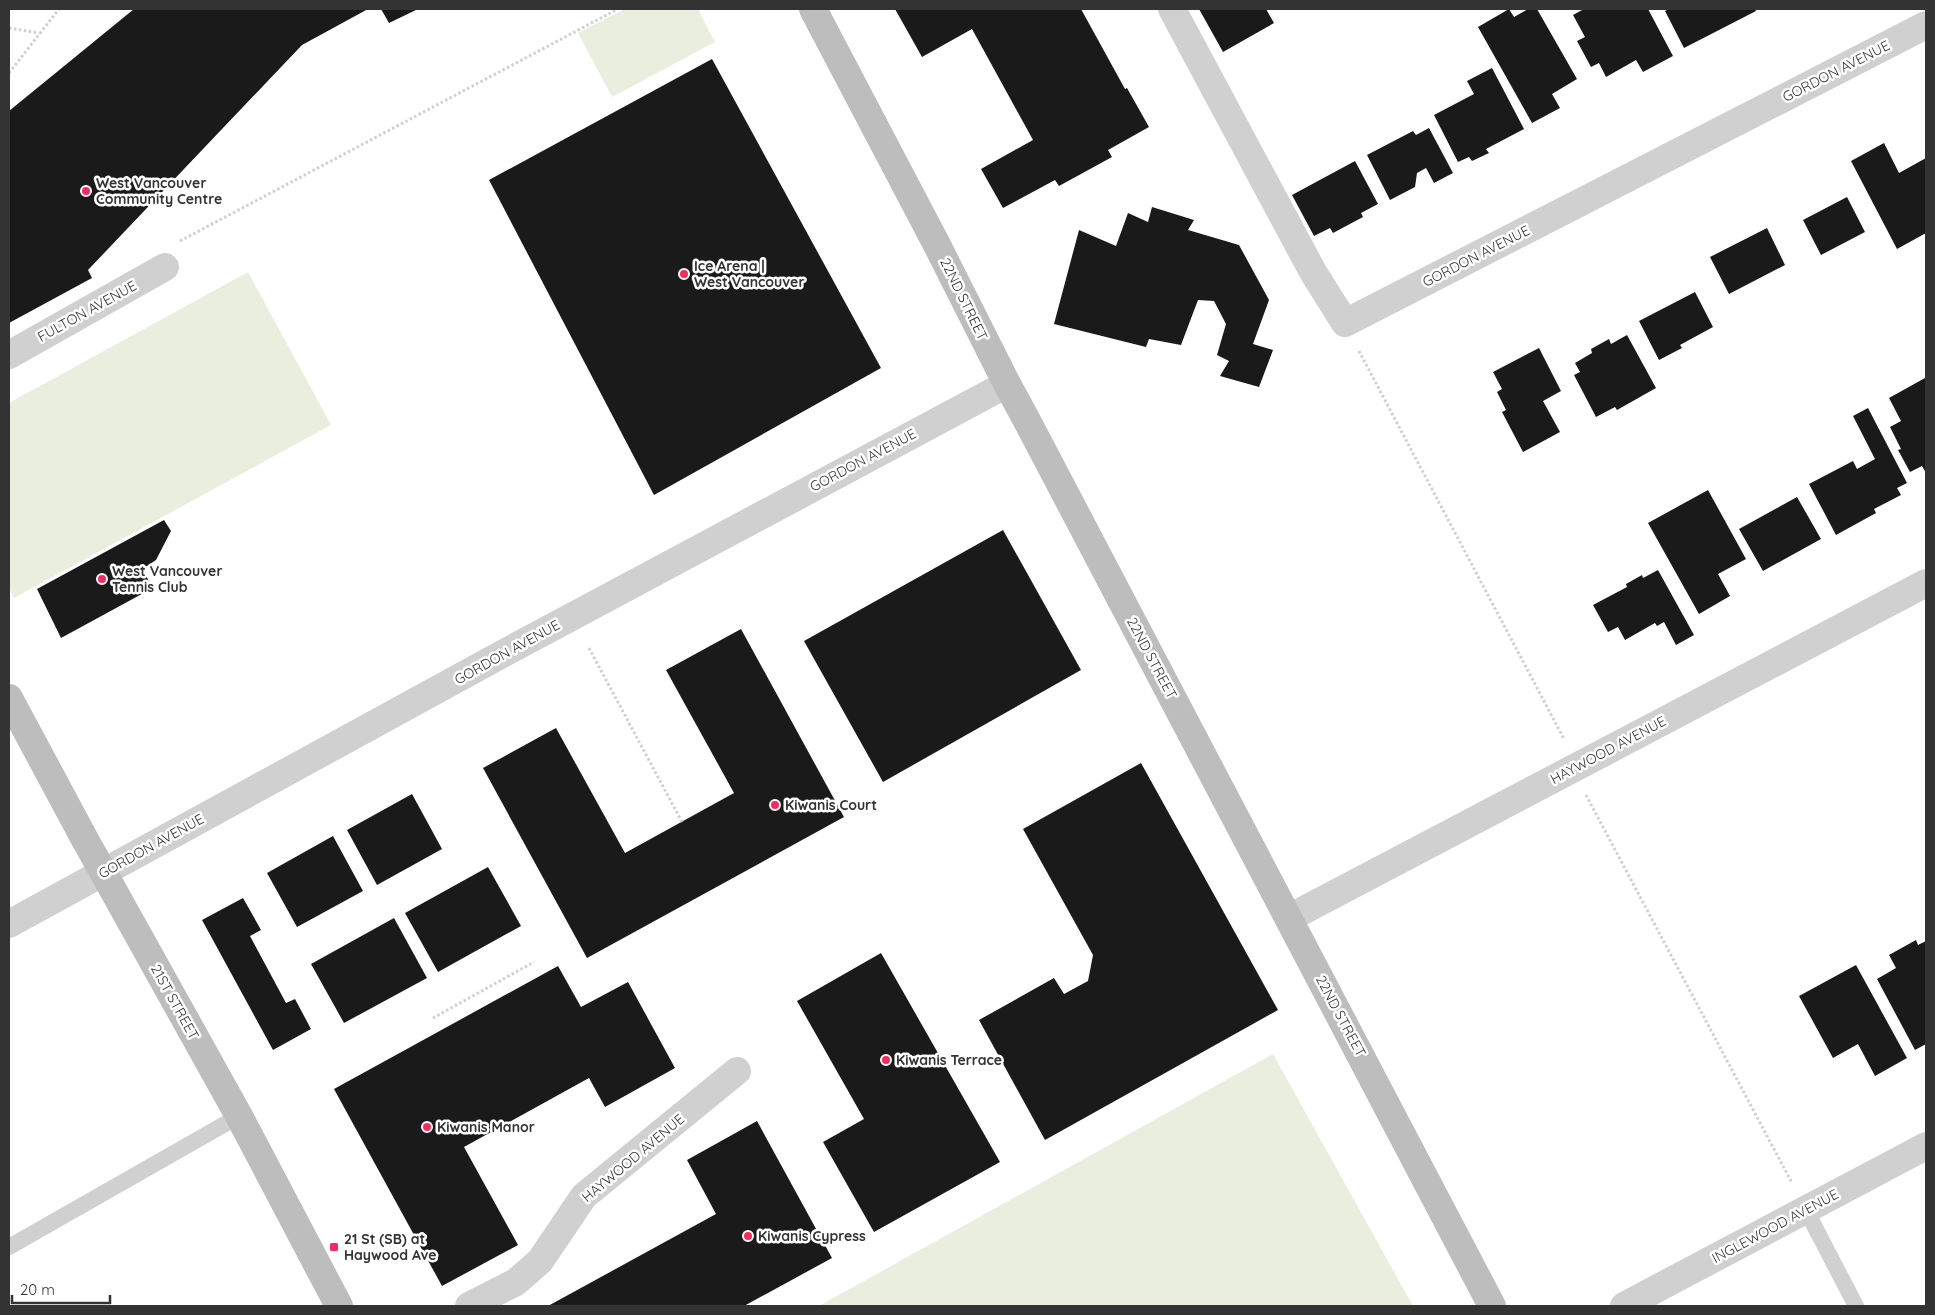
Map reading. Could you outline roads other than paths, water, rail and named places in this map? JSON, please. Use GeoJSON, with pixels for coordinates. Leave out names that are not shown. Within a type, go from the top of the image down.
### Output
{"type":"FeatureCollection","features":[{"type":"Feature","properties":{"kind":"street","name":"22ND STREET"},"geometry":{"type":"LineString","coordinates":[[813,9],[937,245],[1007,384],[1492,1306]]}},
{"type":"Feature","properties":{"kind":"street","name":"GORDON AVENUE"},"geometry":{"type":"LineString","coordinates":[[1172,9],[1313,272],[1345,323],[1926,25]]}},
{"type":"Feature","properties":{"kind":"street","name":"FULTON AVENUE"},"geometry":{"type":"LineString","coordinates":[[9,355],[170,255]]}},
{"type":"Feature","properties":{"kind":"street","name":"GORDON AVENUE"},"geometry":{"type":"LineString","coordinates":[[9,924],[506,652],[1007,384]]}},
{"type":"Feature","properties":{"kind":"street","name":"HAYWOOD AVENUE"},"geometry":{"type":"LineString","coordinates":[[1289,918],[1926,583]]}},
{"type":"Feature","properties":{"kind":"street","name":"21ST STREET"},"geometry":{"type":"LineString","coordinates":[[9,698],[103,873],[239,1116],[339,1306]]}},
{"type":"Feature","properties":{"kind":"street","name":"HAYWOOD AVENUE"},"geometry":{"type":"LineString","coordinates":[[469,1306],[516,1282],[540,1262],[584,1196],[737,1071]]}},
{"type":"Feature","properties":{"kind":"street","name":"INGLEWOOD AVENUE"},"geometry":{"type":"LineString","coordinates":[[1624,1306],[1926,1146]]}},
{"type":"Feature","properties":{"kind":"lane"},"geometry":{"type":"LineString","coordinates":[[9,1247],[239,1116]]}},
{"type":"Feature","properties":{"kind":"lane"},"geometry":{"type":"LineString","coordinates":[[1806,1210],[1856,1306]]}},
{"type":"Feature","properties":{"kind":"place","name":"West Vancouver Community Centre"},"geometry":{"type":"Point","coordinates":[86,191]}},
{"type":"Feature","properties":{"kind":"place","name":"Ice Arena | West Vancouver"},"geometry":{"type":"Point","coordinates":[684,274]}},
{"type":"Feature","properties":{"kind":"place","name":"West Vancouver Tennis Club"},"geometry":{"type":"Point","coordinates":[102,579]}},
{"type":"Feature","properties":{"kind":"place","name":"Kiwanis Court"},"geometry":{"type":"Point","coordinates":[775,805]}},
{"type":"Feature","properties":{"kind":"place","name":"Kiwanis Terrace"},"geometry":{"type":"Point","coordinates":[886,1060]}},
{"type":"Feature","properties":{"kind":"place","name":"Kiwanis Manor"},"geometry":{"type":"Point","coordinates":[427,1127]}},
{"type":"Feature","properties":{"kind":"place","name":"Kiwanis Cypress"},"geometry":{"type":"Point","coordinates":[748,1236]}},
{"type":"Feature","properties":{"kind":"place","name":"21 St (SB) at Haywood Ave"},"geometry":{"type":"Point","coordinates":[334,1247]}}]}
